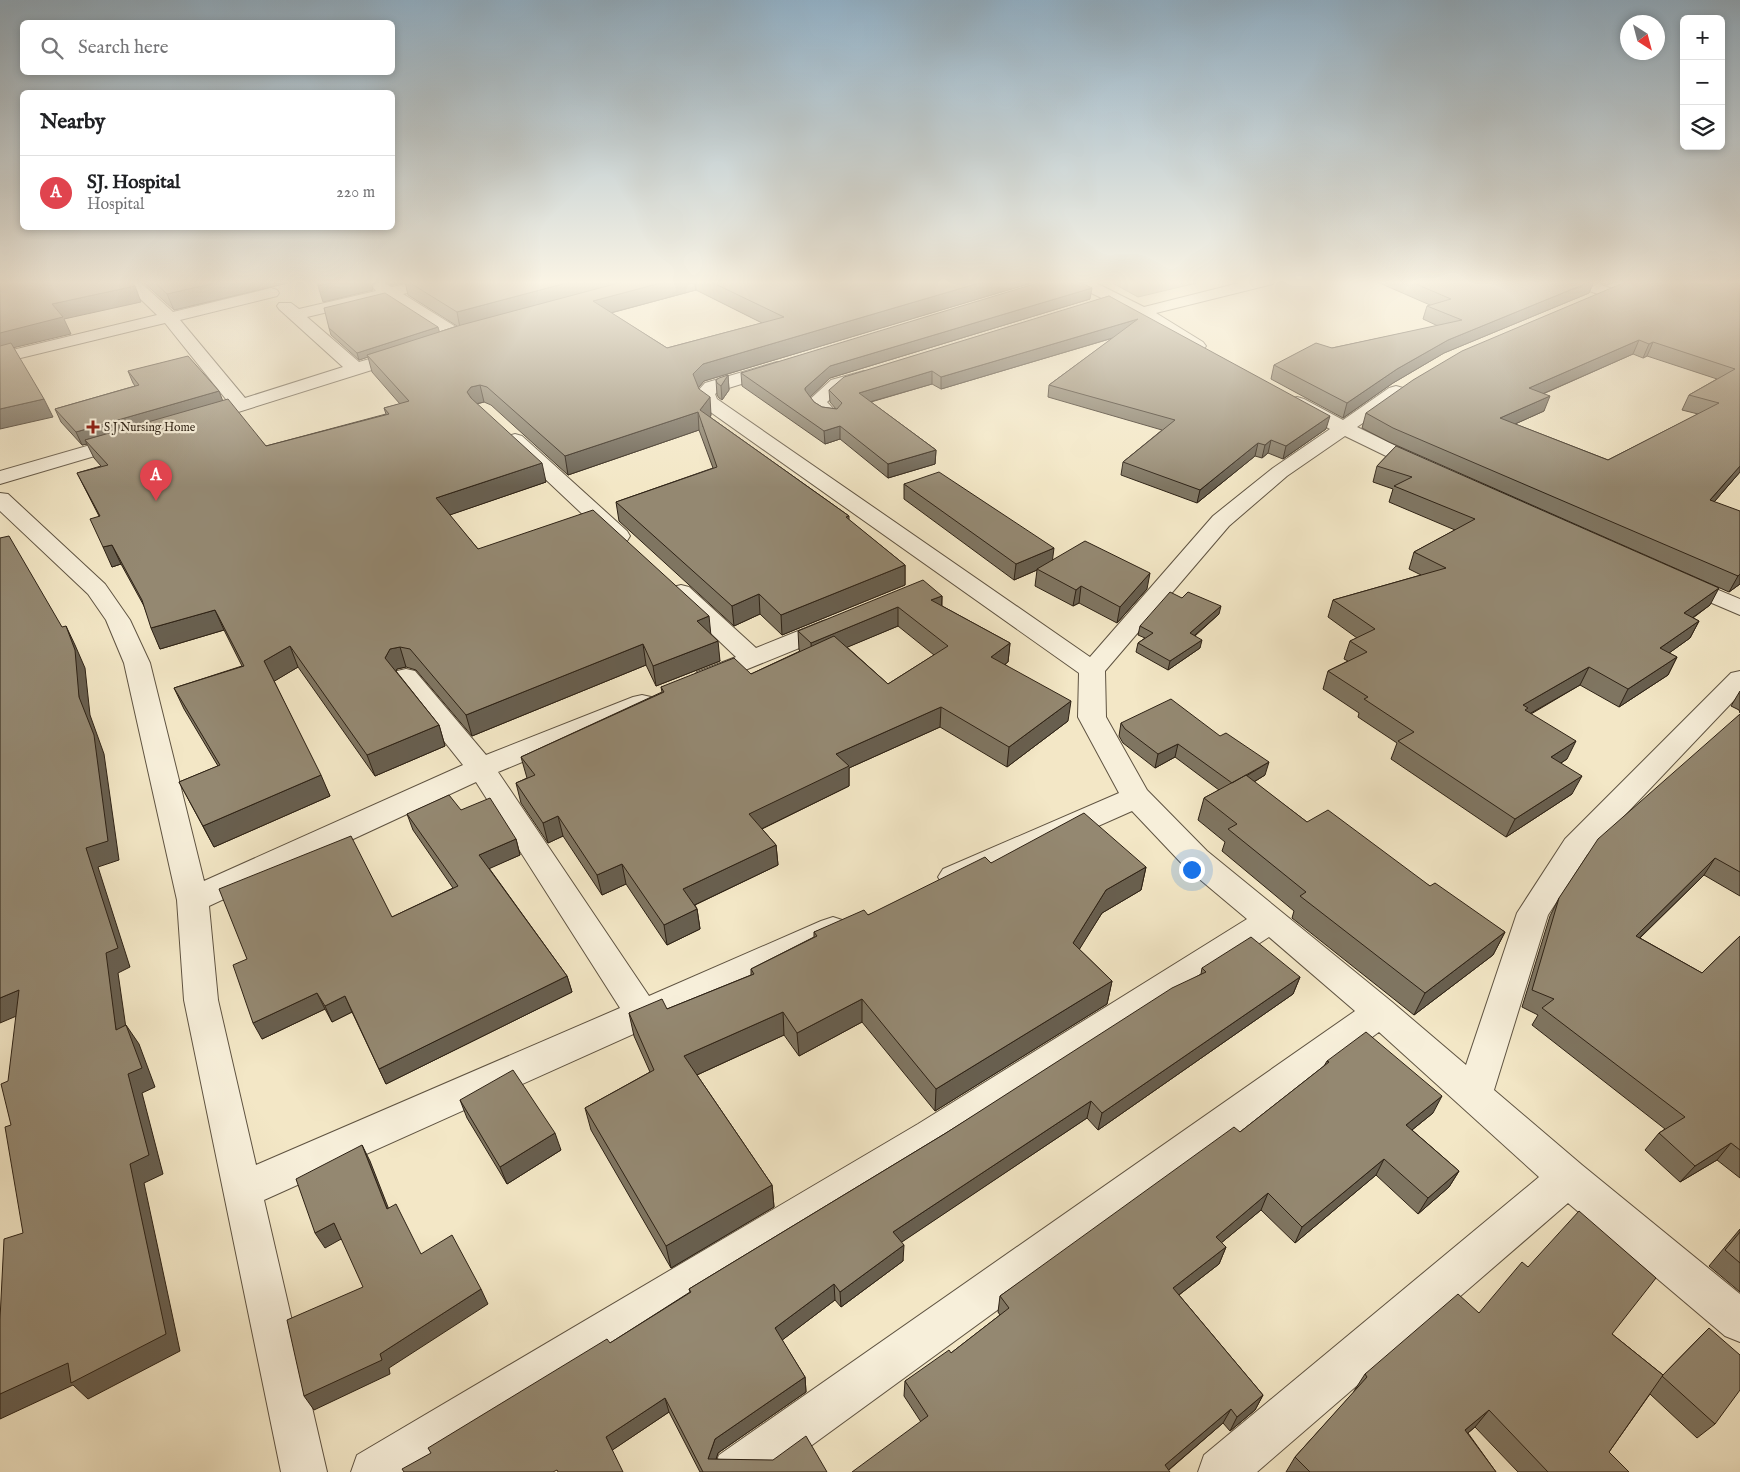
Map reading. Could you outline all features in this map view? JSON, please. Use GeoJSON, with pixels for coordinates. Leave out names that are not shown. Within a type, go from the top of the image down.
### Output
{"type":"FeatureCollection","features":[{"type":"Feature","properties":{"kind":"street"},"geometry":{"type":"LineString","coordinates":[[0,358],[34,350]]}},
{"type":"Feature","properties":{"kind":"street"},"geometry":{"type":"LineString","coordinates":[[196,350],[242,406]]}},
{"type":"Feature","properties":{"kind":"street"},"geometry":{"type":"LineString","coordinates":[[334,350],[357,370]]}},
{"type":"Feature","properties":{"kind":"street"},"geometry":{"type":"LineString","coordinates":[[186,422],[419,350]]}},
{"type":"Feature","properties":{"kind":"street"},"geometry":{"type":"LineString","coordinates":[[1203,350],[1213,356]]}},
{"type":"Feature","properties":{"kind":"street"},"geometry":{"type":"LineString","coordinates":[[796,361],[712,387],[705,393],[709,402],[1092,670]]}},
{"type":"Feature","properties":{"kind":"street"},"geometry":{"type":"LineString","coordinates":[[830,416],[816,402],[836,384],[882,370]]}},
{"type":"Feature","properties":{"kind":"street"},"geometry":{"type":"LineString","coordinates":[[1410,384],[1280,472],[1221,521],[1092,670],[1092,717],[1136,797],[1196,859],[1380,1012],[1568,1178],[1740,1321]]}},
{"type":"Feature","properties":{"kind":"street"},"geometry":{"type":"LineString","coordinates":[[1279,393],[1382,448],[1444,476]]}},
{"type":"Feature","properties":{"kind":"street"},"geometry":{"type":"LineString","coordinates":[[498,424],[636,551]]}},
{"type":"Feature","properties":{"kind":"street"},"geometry":{"type":"LineString","coordinates":[[0,478],[139,436]]}},
{"type":"Feature","properties":{"kind":"street"},"geometry":{"type":"LineString","coordinates":[[0,499],[97,589],[118,620],[137,663],[193,900],[201,1000],[304,1472]]}},
{"type":"Feature","properties":{"kind":"street"},"geometry":{"type":"LineString","coordinates":[[1659,572],[1740,608]]}},
{"type":"Feature","properties":{"kind":"street"},"geometry":{"type":"LineString","coordinates":[[928,586],[956,574]]}},
{"type":"Feature","properties":{"kind":"street"},"geometry":{"type":"LineString","coordinates":[[665,578],[753,659]]}},
{"type":"Feature","properties":{"kind":"street"},"geometry":{"type":"LineString","coordinates":[[193,900],[481,768],[753,659],[854,616]]}},
{"type":"Feature","properties":{"kind":"street"},"geometry":{"type":"LineString","coordinates":[[406,677],[481,768],[642,1014]]}},
{"type":"Feature","properties":{"kind":"street"},"geometry":{"type":"LineString","coordinates":[[1474,1096],[1533,913],[1576,847],[1740,679]]}},
{"type":"Feature","properties":{"kind":"street"},"geometry":{"type":"LineString","coordinates":[[926,889],[1136,797]]}},
{"type":"Feature","properties":{"kind":"street"},"geometry":{"type":"LineString","coordinates":[[243,1190],[862,918]]}},
{"type":"Feature","properties":{"kind":"street"},"geometry":{"type":"LineString","coordinates":[[374,1472],[931,1136],[1271,920]]}},
{"type":"Feature","properties":{"kind":"street"},"geometry":{"type":"LineString","coordinates":[[736,1472],[1380,1012]]}},
{"type":"Feature","properties":{"kind":"street"},"geometry":{"type":"LineString","coordinates":[[1221,1472],[1568,1178]]}},
{"type":"Feature","properties":{"kind":"building"},"geometry":{"type":"Polygon","coordinates":[[[0,350],[15,350],[44,399],[0,409],[0,350]]]}},
{"type":"Feature","properties":{"kind":"building"},"geometry":{"type":"Polygon","coordinates":[[[353,350],[367,350],[357,353],[353,350]]]}},
{"type":"Feature","properties":{"kind":"building"},"geometry":{"type":"Polygon","coordinates":[[[384,350],[752,350],[703,364],[693,374],[699,389],[710,397],[700,410],[849,516],[846,517],[905,565],[781,615],[759,594],[732,606],[616,502],[717,467],[698,412],[565,456],[487,387],[480,385],[471,387],[467,392],[471,398],[542,463],[436,498],[478,549],[593,510],[709,616],[697,621],[718,641],[653,666],[643,644],[466,715],[410,649],[400,647],[390,649],[385,658],[439,725],[367,755],[290,646],[264,661],[321,775],[203,826],[179,782],[220,765],[174,688],[244,666],[215,610],[151,628],[142,600],[112,545],[103,547],[90,519],[100,516],[77,473],[108,465],[85,440],[228,399],[266,446],[389,414],[384,408],[409,401],[367,355],[384,350]]]}},
{"type":"Feature","properties":{"kind":"building"},"geometry":{"type":"Polygon","coordinates":[[[818,350],[885,350],[830,366],[805,388],[814,402],[822,407],[837,409],[842,403],[829,390],[844,377],[933,350],[1034,350],[941,377],[932,371],[859,393],[936,450],[888,464],[840,426],[824,431],[741,373],[818,350]]]}},
{"type":"Feature","properties":{"kind":"building"},"geometry":{"type":"Polygon","coordinates":[[[1097,350],[1208,350],[1330,416],[1286,446],[1271,440],[1265,445],[1258,443],[1200,490],[1123,462],[1175,420],[1049,385],[1097,350]]]}},
{"type":"Feature","properties":{"kind":"building"},"geometry":{"type":"Polygon","coordinates":[[[1303,350],[1431,350],[1397,369],[1347,403],[1274,365],[1303,350]]]}},
{"type":"Feature","properties":{"kind":"building"},"geometry":{"type":"Polygon","coordinates":[[[1465,350],[1617,350],[1529,388],[1550,396],[1500,418],[1608,460],[1719,403],[1689,395],[1735,369],[1676,350],[1740,350],[1740,466],[1710,500],[1740,511],[1740,574],[1738,576],[1393,428],[1366,413],[1413,380],[1465,350]]]}},
{"type":"Feature","properties":{"kind":"building"},"geometry":{"type":"Polygon","coordinates":[[[188,356],[219,391],[76,432],[55,409],[139,385],[128,371],[188,356]]]}},
{"type":"Feature","properties":{"kind":"building"},"geometry":{"type":"Polygon","coordinates":[[[728,375],[721,386],[717,383],[716,380],[728,375]]]}},
{"type":"Feature","properties":{"kind":"building"},"geometry":{"type":"Polygon","coordinates":[[[1396,446],[1719,588],[1684,613],[1699,621],[1660,648],[1677,657],[1628,689],[1589,667],[1523,705],[1528,708],[1525,710],[1576,741],[1551,757],[1582,776],[1515,819],[1398,741],[1414,732],[1364,699],[1368,697],[1328,671],[1367,652],[1350,641],[1375,629],[1333,600],[1446,568],[1414,552],[1475,519],[1394,486],[1412,477],[1377,466],[1396,446]]]}},
{"type":"Feature","properties":{"kind":"building"},"geometry":{"type":"Polygon","coordinates":[[[939,472],[1054,548],[1016,564],[904,484],[939,472]]]}},
{"type":"Feature","properties":{"kind":"building"},"geometry":{"type":"Polygon","coordinates":[[[9,536],[62,627],[66,626],[75,650],[79,697],[94,735],[108,841],[86,848],[118,948],[106,953],[116,1030],[126,1025],[142,1068],[128,1074],[149,1155],[130,1164],[166,1334],[71,1383],[68,1363],[0,1394],[0,1319],[4,1239],[23,1233],[5,1127],[11,1125],[1,1084],[8,1081],[19,990],[0,998],[0,538],[9,536]]]}},
{"type":"Feature","properties":{"kind":"building"},"geometry":{"type":"Polygon","coordinates":[[[1085,541],[1150,573],[1120,607],[1081,586],[1076,590],[1037,569],[1085,541]]]}},
{"type":"Feature","properties":{"kind":"building"},"geometry":{"type":"Polygon","coordinates":[[[923,580],[942,596],[931,600],[1010,643],[991,657],[1071,701],[1009,747],[941,707],[836,754],[849,766],[749,814],[776,845],[683,889],[697,909],[664,925],[622,864],[597,875],[558,816],[543,823],[516,783],[535,775],[521,757],[664,692],[661,687],[734,658],[751,674],[834,636],[888,684],[948,646],[898,607],[811,643],[798,631],[923,580]]]}},
{"type":"Feature","properties":{"kind":"building"},"geometry":{"type":"Polygon","coordinates":[[[1170,592],[1182,598],[1188,592],[1221,606],[1190,633],[1202,640],[1170,661],[1138,643],[1153,633],[1140,626],[1170,592]]]}},
{"type":"Feature","properties":{"kind":"building"},"geometry":{"type":"Polygon","coordinates":[[[1171,699],[1220,736],[1226,733],[1269,762],[1232,783],[1178,744],[1158,754],[1125,729],[1121,723],[1171,699]]]}},
{"type":"Feature","properties":{"kind":"building"},"geometry":{"type":"Polygon","coordinates":[[[1740,714],[1740,872],[1715,858],[1636,936],[1702,973],[1740,936],[1740,1150],[1731,1143],[1695,1166],[1659,1133],[1685,1117],[1542,1008],[1554,999],[1532,990],[1559,898],[1598,839],[1740,714]]]}},
{"type":"Feature","properties":{"kind":"building"},"geometry":{"type":"Polygon","coordinates":[[[1246,775],[1307,822],[1328,810],[1430,886],[1435,883],[1505,932],[1425,993],[1300,896],[1306,892],[1228,829],[1237,824],[1204,798],[1246,775]]]}},
{"type":"Feature","properties":{"kind":"building"},"geometry":{"type":"Polygon","coordinates":[[[449,795],[461,810],[490,798],[516,839],[479,855],[567,976],[379,1069],[345,996],[325,1006],[317,993],[253,1023],[233,965],[247,959],[219,889],[351,836],[392,917],[458,886],[407,814],[449,795]]]}},
{"type":"Feature","properties":{"kind":"building"},"geometry":{"type":"Polygon","coordinates":[[[1084,813],[1146,867],[1106,890],[1073,943],[1112,981],[936,1089],[862,999],[797,1033],[783,1012],[684,1056],[772,1185],[666,1246],[585,1108],[654,1070],[629,1013],[662,999],[667,1009],[754,974],[751,969],[817,936],[814,932],[864,910],[868,915],[985,857],[991,863],[1084,813]]]}},
{"type":"Feature","properties":{"kind":"building"},"geometry":{"type":"Polygon","coordinates":[[[1251,937],[1300,977],[1102,1113],[1091,1101],[893,1232],[904,1245],[840,1292],[834,1284],[775,1328],[805,1377],[715,1439],[708,1459],[773,1460],[806,1436],[827,1472],[703,1472],[665,1398],[606,1437],[623,1472],[558,1472],[557,1470],[553,1472],[404,1472],[402,1469],[431,1453],[428,1448],[607,1339],[610,1343],[691,1292],[689,1289],[946,1133],[1172,988],[1206,972],[1202,968],[1251,937]]]}},
{"type":"Feature","properties":{"kind":"building"},"geometry":{"type":"Polygon","coordinates":[[[1366,1032],[1442,1096],[1406,1125],[1459,1171],[1428,1198],[1384,1159],[1302,1227],[1268,1193],[1216,1237],[1226,1247],[1173,1288],[1263,1395],[1237,1417],[1231,1409],[1165,1465],[1170,1472],[852,1472],[928,1416],[905,1381],[949,1350],[951,1353],[1009,1308],[1000,1296],[1234,1127],[1240,1132],[1329,1062],[1327,1061],[1366,1032]]]}},
{"type":"Feature","properties":{"kind":"building"},"geometry":{"type":"Polygon","coordinates":[[[513,1070],[555,1133],[500,1167],[460,1100],[513,1070]]]}},
{"type":"Feature","properties":{"kind":"building"},"geometry":{"type":"Polygon","coordinates":[[[362,1145],[387,1209],[396,1204],[421,1254],[452,1235],[481,1289],[380,1354],[382,1360],[304,1396],[287,1320],[363,1287],[334,1223],[315,1233],[296,1179],[362,1145]]]}},
{"type":"Feature","properties":{"kind":"building"},"geometry":{"type":"Polygon","coordinates":[[[1579,1211],[1656,1278],[1612,1334],[1663,1375],[1609,1452],[1629,1472],[1548,1472],[1489,1410],[1465,1430],[1496,1472],[1310,1472],[1295,1457],[1367,1377],[1365,1374],[1458,1294],[1479,1313],[1522,1262],[1528,1267],[1579,1211]]]}},
{"type":"Feature","properties":{"kind":"building"},"geometry":{"type":"Polygon","coordinates":[[[1740,1232],[1740,1263],[1725,1250],[1740,1232]]]}},
{"type":"Feature","properties":{"kind":"building"},"geometry":{"type":"Polygon","coordinates":[[[1709,1328],[1740,1355],[1740,1390],[1715,1424],[1662,1376],[1709,1328]]]}},
{"type":"Feature","properties":{"kind":"place","name":"S J Nursing Home"},"geometry":{"type":"Point","coordinates":[93,427]}},
{"type":"Feature","properties":{"kind":"place","name":"SJ. Hospital"},"geometry":{"type":"Point","coordinates":[156,501]}}]}
